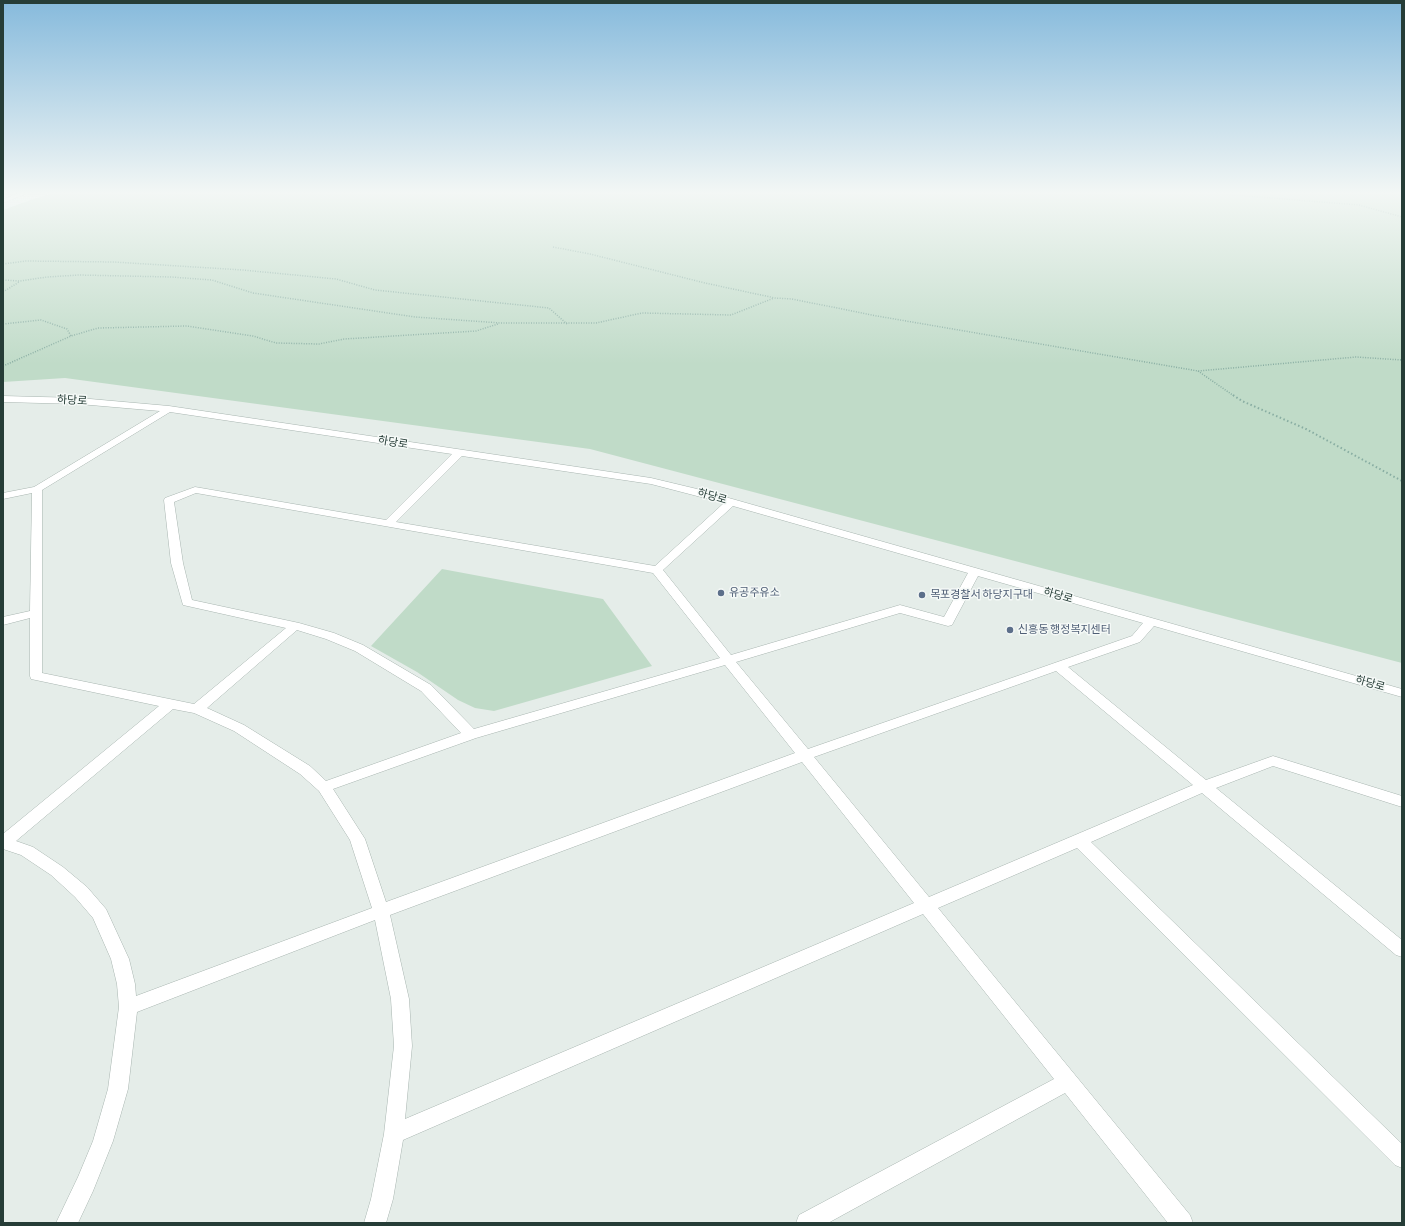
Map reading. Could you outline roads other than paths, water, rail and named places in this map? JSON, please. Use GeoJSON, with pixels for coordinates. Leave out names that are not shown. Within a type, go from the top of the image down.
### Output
{"type":"FeatureCollection","features":[{"type":"Feature","properties":{"kind":"street","name":"하당로"},"geometry":{"type":"LineString","coordinates":[[3,399],[79,401],[169,409],[650,481],[731,502],[975,571],[1150,623],[1402,693]]}},
{"type":"Feature","properties":{"kind":"street"},"geometry":{"type":"LineString","coordinates":[[3,496],[37,489],[169,409]]}},
{"type":"Feature","properties":{"kind":"street"},"geometry":{"type":"LineString","coordinates":[[388,524],[459,453]]}},
{"type":"Feature","properties":{"kind":"street"},"geometry":{"type":"LineString","coordinates":[[37,489],[36,676],[197,709],[239,728],[305,770],[324,787],[357,839],[381,910],[400,999],[403,1046],[394,1134],[382,1199],[375,1223]]}},
{"type":"Feature","properties":{"kind":"street"},"geometry":{"type":"LineString","coordinates":[[471,735],[426,688],[359,648],[330,636],[295,626],[187,602],[177,563],[169,500],[195,490],[657,570],[1182,1223]]}},
{"type":"Feature","properties":{"kind":"street"},"geometry":{"type":"LineString","coordinates":[[657,570],[731,502]]}},
{"type":"Feature","properties":{"kind":"street"},"geometry":{"type":"LineString","coordinates":[[324,787],[471,735],[900,609],[948,622],[975,571]]}},
{"type":"Feature","properties":{"kind":"street"},"geometry":{"type":"LineString","coordinates":[[3,620],[36,613]]}},
{"type":"Feature","properties":{"kind":"street"},"geometry":{"type":"LineString","coordinates":[[128,1007],[381,910],[805,755],[1136,639],[1150,623]]}},
{"type":"Feature","properties":{"kind":"street"},"geometry":{"type":"LineString","coordinates":[[197,709],[295,626]]}},
{"type":"Feature","properties":{"kind":"street"},"geometry":{"type":"LineString","coordinates":[[1058,667],[1402,950]]}},
{"type":"Feature","properties":{"kind":"street"},"geometry":{"type":"LineString","coordinates":[[3,843],[170,704]]}},
{"type":"Feature","properties":{"kind":"street"},"geometry":{"type":"LineString","coordinates":[[394,1134],[1203,787],[1273,761],[1402,802]]}},
{"type":"Feature","properties":{"kind":"street"},"geometry":{"type":"LineString","coordinates":[[1079,840],[1402,1158]]}},
{"type":"Feature","properties":{"kind":"street"},"geometry":{"type":"LineString","coordinates":[[3,843],[27,851],[57,871],[81,892],[100,914],[120,959],[126,984],[128,1007],[118,1089],[103,1141],[86,1184],[67,1223]]}},
{"type":"Feature","properties":{"kind":"street"},"geometry":{"type":"LineString","coordinates":[[807,1223],[1068,1082]]}},
{"type":"Feature","properties":{"kind":"place","name":"유공주유소"},"geometry":{"type":"Point","coordinates":[721,593]}},
{"type":"Feature","properties":{"kind":"place","name":"목포경찰서 하당지구대"},"geometry":{"type":"Point","coordinates":[922,595]}},
{"type":"Feature","properties":{"kind":"place","name":"신흥동 행정복지센터"},"geometry":{"type":"Point","coordinates":[1010,630]}}]}
